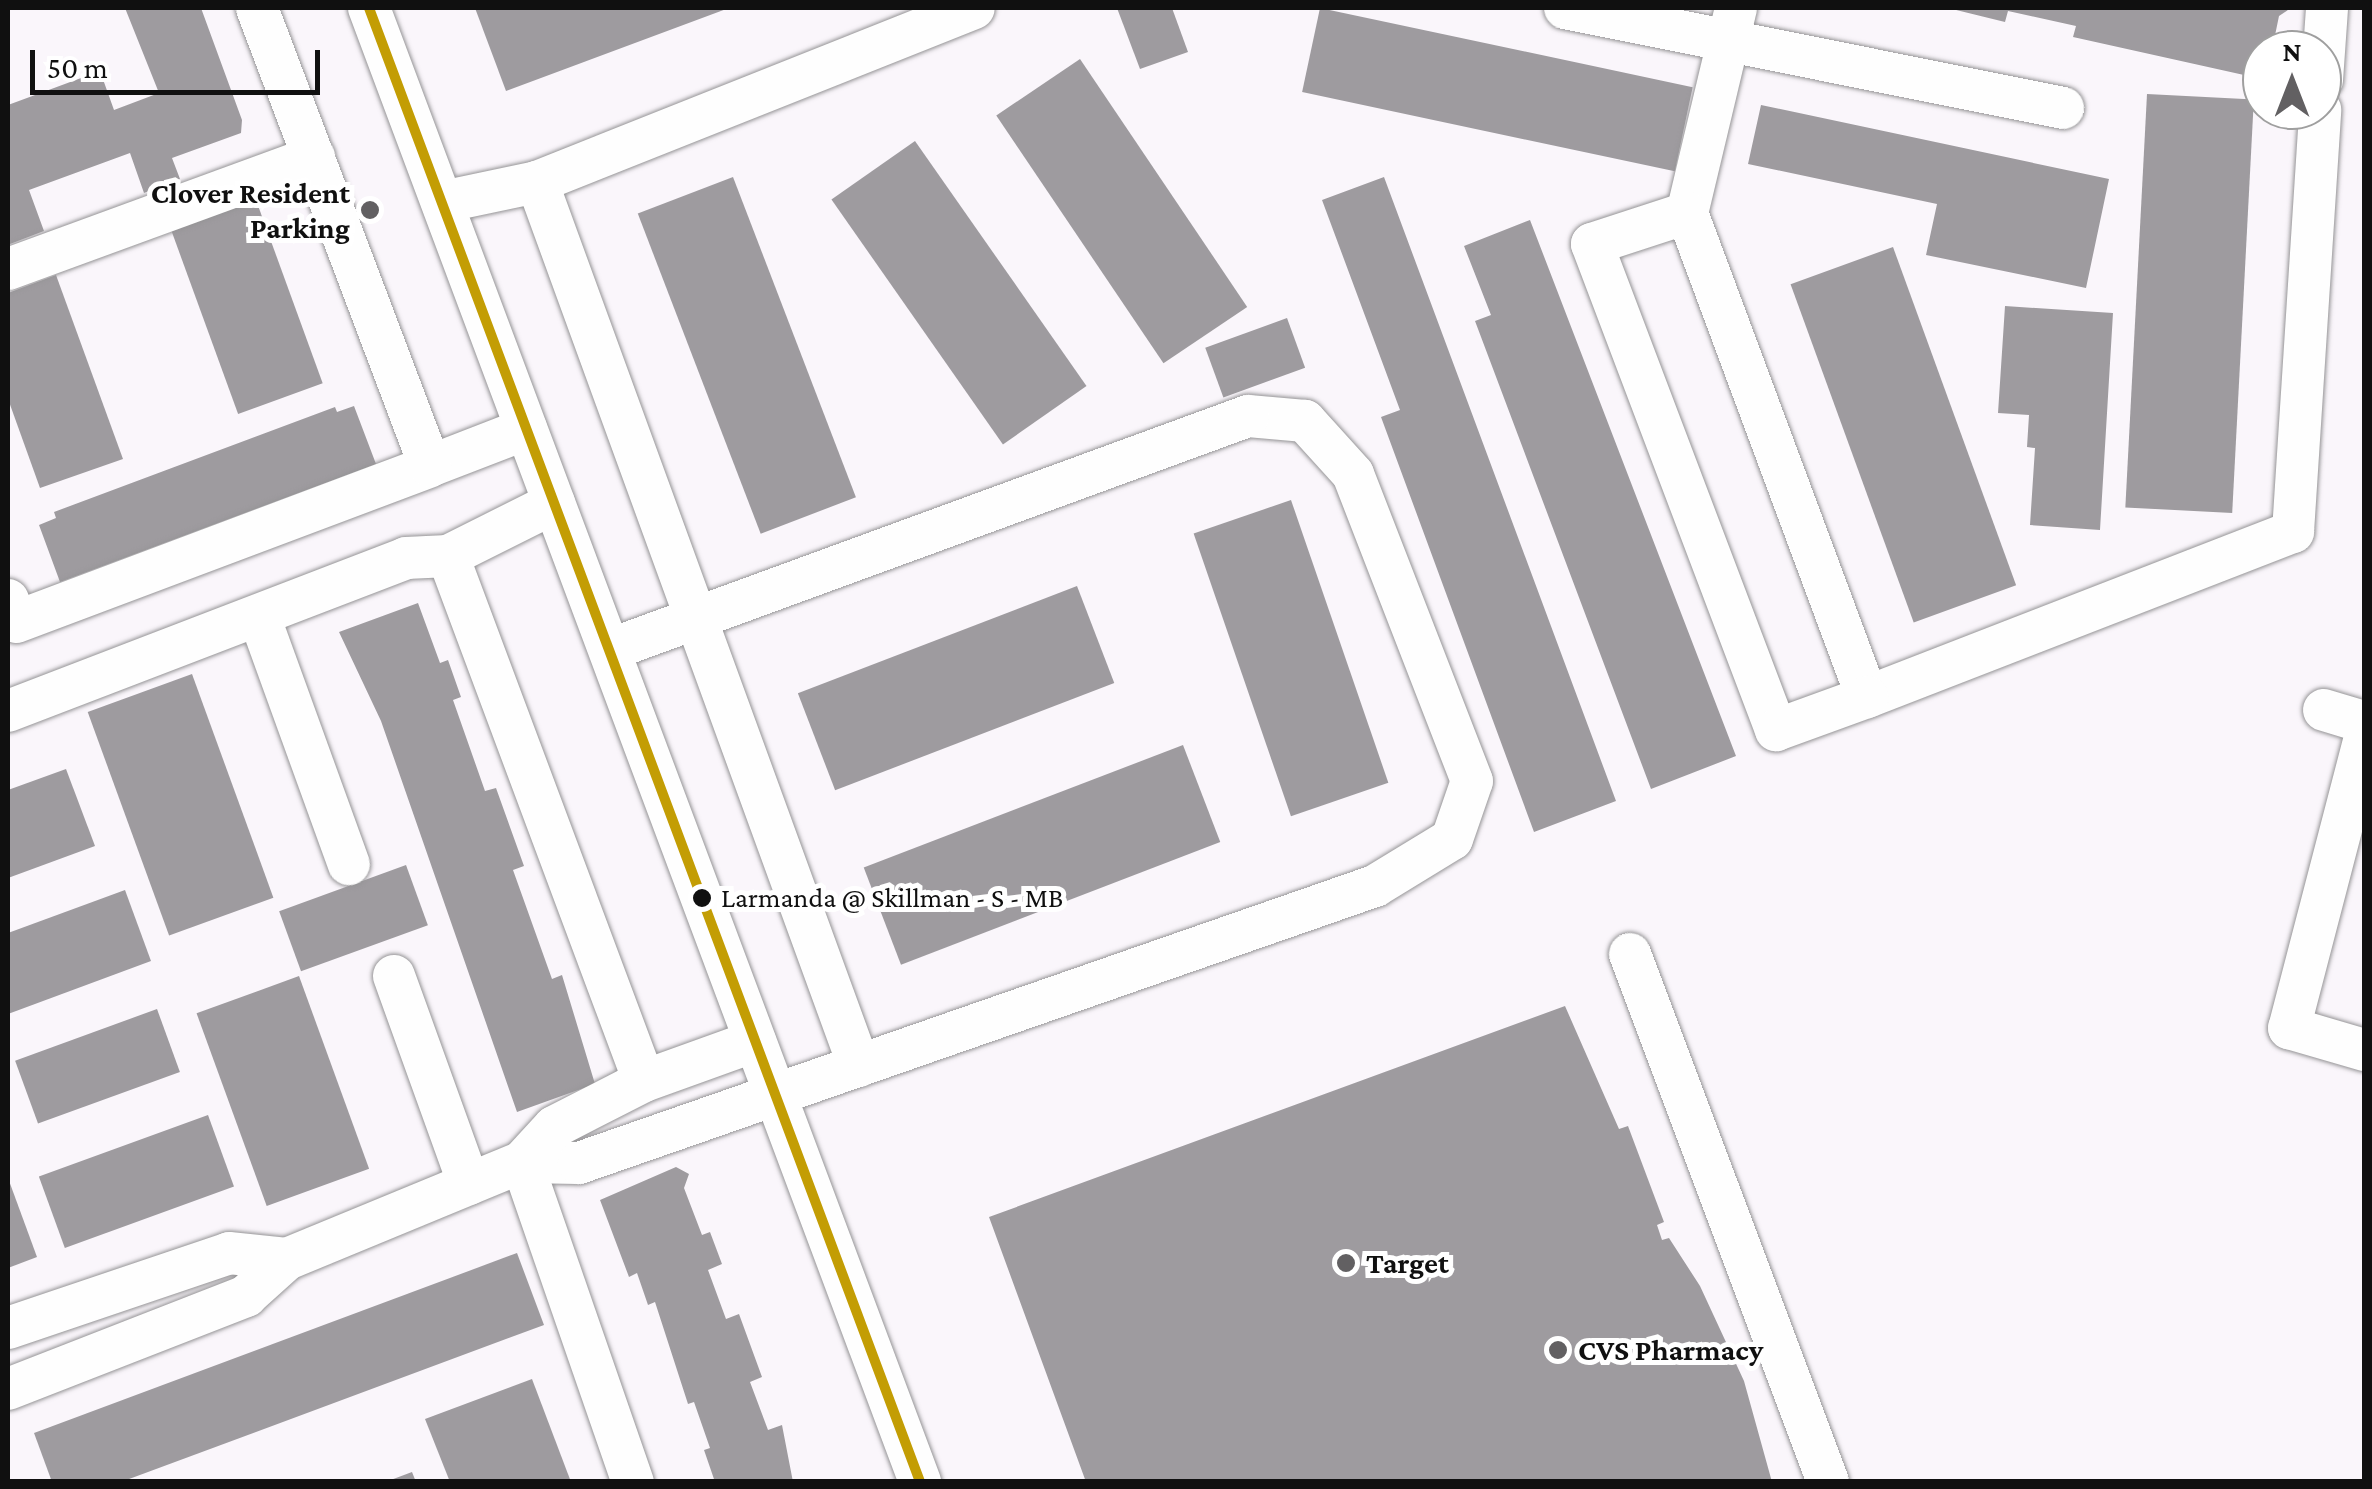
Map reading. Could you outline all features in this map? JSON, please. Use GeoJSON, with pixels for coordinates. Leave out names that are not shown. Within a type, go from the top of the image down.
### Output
{"type":"FeatureCollection","features":[{"type":"Feature","properties":{"kind":"street"},"geometry":{"type":"LineString","coordinates":[[257,8],[430,466]]}},
{"type":"Feature","properties":{"kind":"street"},"geometry":{"type":"LineString","coordinates":[[369,8],[920,1482]]}},
{"type":"Feature","properties":{"kind":"street"},"geometry":{"type":"LineString","coordinates":[[442,202],[537,182],[974,8]]}},
{"type":"Feature","properties":{"kind":"street"},"geometry":{"type":"LineString","coordinates":[[1565,8],[1732,25],[2062,108]]}},
{"type":"Feature","properties":{"kind":"street"},"geometry":{"type":"LineString","coordinates":[[1732,25],[1687,214],[1867,697]]}},
{"type":"Feature","properties":{"kind":"street"},"geometry":{"type":"LineString","coordinates":[[1687,214],[1592,244],[1776,730],[2292,532],[2319,130]]}},
{"type":"Feature","properties":{"kind":"street"},"geometry":{"type":"LineString","coordinates":[[8,270],[314,157]]}},
{"type":"Feature","properties":{"kind":"street"},"geometry":{"type":"LineString","coordinates":[[537,182],[691,620],[858,1066]]}},
{"type":"Feature","properties":{"kind":"street"},"geometry":{"type":"LineString","coordinates":[[8,1388],[246,1296],[287,1259],[522,1162],[579,1163],[1374,886],[1452,839],[1472,782],[1353,474],[1305,420],[1248,416],[609,650]]}},
{"type":"Feature","properties":{"kind":"street"},"geometry":{"type":"LineString","coordinates":[[10,616],[526,429]]}},
{"type":"Feature","properties":{"kind":"street"},"geometry":{"type":"LineString","coordinates":[[8,711],[406,558],[448,556],[554,502]]}},
{"type":"Feature","properties":{"kind":"street"},"geometry":{"type":"LineString","coordinates":[[448,556],[644,1081]]}},
{"type":"Feature","properties":{"kind":"street"},"geometry":{"type":"LineString","coordinates":[[259,616],[349,864]]}},
{"type":"Feature","properties":{"kind":"street"},"geometry":{"type":"LineString","coordinates":[[2324,710],[2364,722]]}},
{"type":"Feature","properties":{"kind":"street"},"geometry":{"type":"LineString","coordinates":[[2364,741],[2289,1028],[2364,1050]]}},
{"type":"Feature","properties":{"kind":"street"},"geometry":{"type":"LineString","coordinates":[[1630,954],[1828,1482]]}},
{"type":"Feature","properties":{"kind":"street"},"geometry":{"type":"LineString","coordinates":[[394,976],[469,1184]]}},
{"type":"Feature","properties":{"kind":"street"},"geometry":{"type":"LineString","coordinates":[[522,1162],[554,1128],[644,1081],[755,1041]]}},
{"type":"Feature","properties":{"kind":"street"},"geometry":{"type":"LineString","coordinates":[[522,1162],[634,1482]]}},
{"type":"Feature","properties":{"kind":"street"},"geometry":{"type":"LineString","coordinates":[[8,1328],[229,1253],[287,1259]]}},
{"type":"Feature","properties":{"kind":"building"},"geometry":{"type":"Polygon","coordinates":[[[125,8],[201,8],[242,120],[241,133],[172,158],[180,179],[144,193],[130,153],[29,190],[44,231],[10,244],[8,105],[100,71],[114,110],[159,93],[125,8]]]}},
{"type":"Feature","properties":{"kind":"building"},"geometry":{"type":"Polygon","coordinates":[[[475,8],[729,8],[506,91],[475,8]]]}},
{"type":"Feature","properties":{"kind":"building"},"geometry":{"type":"Polygon","coordinates":[[[1117,8],[1172,8],[1188,52],[1140,69],[1117,8]]]}},
{"type":"Feature","properties":{"kind":"building"},"geometry":{"type":"Polygon","coordinates":[[[1320,8],[1693,87],[1675,171],[1302,92],[1320,8]]]}},
{"type":"Feature","properties":{"kind":"building"},"geometry":{"type":"Polygon","coordinates":[[[1948,8],[2291,8],[2279,16],[2276,30],[2242,30],[2242,75],[2073,37],[2076,26],[2008,11],[2005,22],[1948,8]]]}},
{"type":"Feature","properties":{"kind":"building"},"geometry":{"type":"Polygon","coordinates":[[[1080,59],[1247,307],[1163,363],[996,115],[1080,59]]]}},
{"type":"Feature","properties":{"kind":"building"},"geometry":{"type":"Polygon","coordinates":[[[2147,94],[2242,99],[2242,130],[2252,130],[2232,513],[2125,507],[2147,94]]]}},
{"type":"Feature","properties":{"kind":"building"},"geometry":{"type":"Polygon","coordinates":[[[1761,105],[2109,179],[2086,288],[1926,255],[1937,204],[1748,164],[1761,105]]]}},
{"type":"Feature","properties":{"kind":"building"},"geometry":{"type":"Polygon","coordinates":[[[915,141],[1086,386],[1003,444],[831,200],[915,141]]]}},
{"type":"Feature","properties":{"kind":"building"},"geometry":{"type":"Polygon","coordinates":[[[733,177],[856,497],[761,534],[638,214],[733,177]]]}},
{"type":"Feature","properties":{"kind":"building"},"geometry":{"type":"Polygon","coordinates":[[[1384,177],[1616,801],[1534,832],[1381,417],[1400,410],[1322,200],[1384,177]]]}},
{"type":"Feature","properties":{"kind":"building"},"geometry":{"type":"Polygon","coordinates":[[[256,200],[323,383],[238,414],[171,231],[256,200]]]}},
{"type":"Feature","properties":{"kind":"building"},"geometry":{"type":"Polygon","coordinates":[[[1530,220],[1736,756],[1651,789],[1475,321],[1491,315],[1464,246],[1530,220]]]}},
{"type":"Feature","properties":{"kind":"building"},"geometry":{"type":"Polygon","coordinates":[[[1893,247],[2016,585],[1914,623],[1791,284],[1893,247]]]}},
{"type":"Feature","properties":{"kind":"building"},"geometry":{"type":"Polygon","coordinates":[[[56,275],[123,459],[40,488],[8,399],[8,293],[56,275]]]}},
{"type":"Feature","properties":{"kind":"building"},"geometry":{"type":"Polygon","coordinates":[[[2005,306],[2113,313],[2100,530],[2030,525],[2035,448],[2027,447],[2029,415],[1998,413],[2005,306]]]}},
{"type":"Feature","properties":{"kind":"building"},"geometry":{"type":"Polygon","coordinates":[[[1287,318],[1305,368],[1223,398],[1205,348],[1287,318]]]}},
{"type":"Feature","properties":{"kind":"building"},"geometry":{"type":"Polygon","coordinates":[[[354,406],[376,464],[60,582],[39,525],[56,518],[54,512],[335,407],[337,412],[354,406]]]}},
{"type":"Feature","properties":{"kind":"building"},"geometry":{"type":"Polygon","coordinates":[[[1291,500],[1388,783],[1291,816],[1194,534],[1291,500]]]}},
{"type":"Feature","properties":{"kind":"building"},"geometry":{"type":"Polygon","coordinates":[[[1077,586],[1114,683],[835,790],[798,693],[1077,586]]]}},
{"type":"Feature","properties":{"kind":"building"},"geometry":{"type":"Polygon","coordinates":[[[418,603],[440,663],[448,660],[461,697],[453,700],[485,791],[496,788],[524,866],[513,870],[552,979],[562,975],[595,1084],[517,1112],[381,721],[339,632],[418,603]]]}},
{"type":"Feature","properties":{"kind":"building"},"geometry":{"type":"Polygon","coordinates":[[[192,674],[273,898],[169,936],[88,712],[192,674]]]}},
{"type":"Feature","properties":{"kind":"building"},"geometry":{"type":"Polygon","coordinates":[[[1183,745],[1220,842],[901,965],[864,868],[1183,745]]]}},
{"type":"Feature","properties":{"kind":"building"},"geometry":{"type":"Polygon","coordinates":[[[66,769],[95,846],[8,878],[8,790],[66,769]]]}},
{"type":"Feature","properties":{"kind":"building"},"geometry":{"type":"Polygon","coordinates":[[[406,865],[428,925],[301,971],[279,911],[406,865]]]}},
{"type":"Feature","properties":{"kind":"building"},"geometry":{"type":"Polygon","coordinates":[[[125,890],[151,961],[8,1014],[8,933],[125,890]]]}},
{"type":"Feature","properties":{"kind":"building"},"geometry":{"type":"Polygon","coordinates":[[[299,976],[369,1169],[267,1206],[197,1013],[299,976]]]}},
{"type":"Feature","properties":{"kind":"building","name":"Target"},"geometry":{"type":"Polygon","coordinates":[[[1565,1006],[1619,1129],[1628,1126],[1664,1222],[1657,1225],[1662,1240],[1669,1238],[1700,1286],[1744,1381],[1772,1482],[1086,1482],[989,1217],[1565,1006]]]}},
{"type":"Feature","properties":{"kind":"building"},"geometry":{"type":"Polygon","coordinates":[[[157,1009],[180,1072],[38,1124],[15,1061],[157,1009]]]}},
{"type":"Feature","properties":{"kind":"building"},"geometry":{"type":"Polygon","coordinates":[[[208,1115],[234,1186],[65,1248],[39,1177],[208,1115]]]}},
{"type":"Feature","properties":{"kind":"building"},"geometry":{"type":"Polygon","coordinates":[[[676,1167],[689,1174],[684,1188],[702,1235],[710,1232],[722,1264],[708,1270],[726,1319],[739,1314],[762,1377],[750,1382],[768,1430],[782,1425],[793,1482],[715,1482],[704,1450],[710,1448],[694,1402],[688,1404],[655,1302],[648,1305],[637,1273],[629,1277],[600,1200],[676,1167]]]}},
{"type":"Feature","properties":{"kind":"building"},"geometry":{"type":"Polygon","coordinates":[[[8,1178],[37,1257],[8,1268],[8,1178]]]}},
{"type":"Feature","properties":{"kind":"building"},"geometry":{"type":"Polygon","coordinates":[[[517,1253],[544,1325],[121,1482],[52,1482],[34,1433],[517,1253]]]}},
{"type":"Feature","properties":{"kind":"building"},"geometry":{"type":"Polygon","coordinates":[[[532,1379],[571,1482],[450,1482],[425,1419],[532,1379]]]}},
{"type":"Feature","properties":{"kind":"building"},"geometry":{"type":"Polygon","coordinates":[[[412,1472],[416,1482],[388,1482],[388,1481],[412,1472]]]}},
{"type":"Feature","properties":{"kind":"transit line"},"geometry":{"type":"LineString","coordinates":[[369,8],[920,1482]]}},
{"type":"Feature","properties":{"kind":"place","name":"Clover Resident Parking"},"geometry":{"type":"Point","coordinates":[370,210]}},
{"type":"Feature","properties":{"kind":"place","name":"Larmanda @ Skillman - S - MB"},"geometry":{"type":"Point","coordinates":[702,898]}},
{"type":"Feature","properties":{"kind":"place","name":"Target"},"geometry":{"type":"Point","coordinates":[1346,1263]}},
{"type":"Feature","properties":{"kind":"place","name":"CVS Pharmacy"},"geometry":{"type":"Point","coordinates":[1558,1350]}}]}
